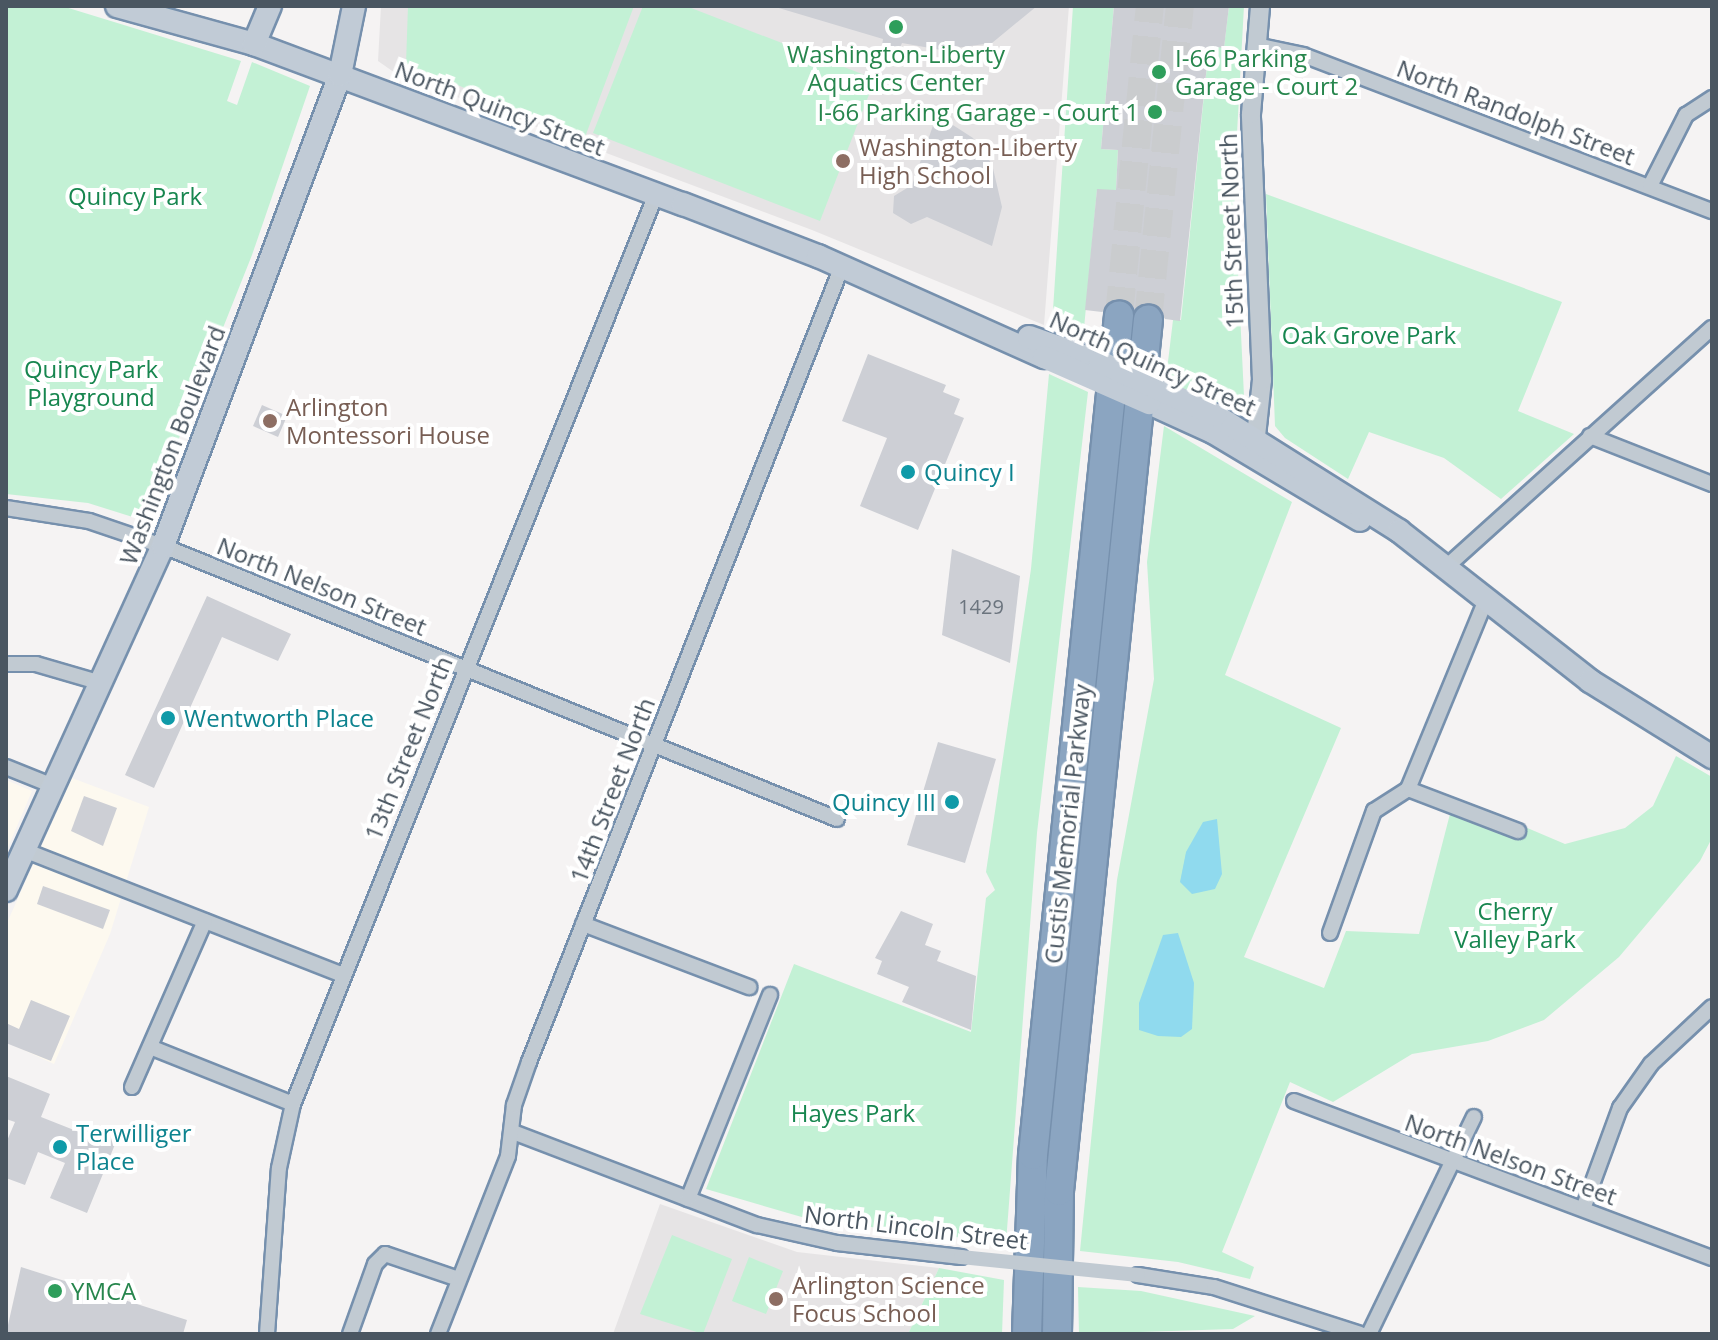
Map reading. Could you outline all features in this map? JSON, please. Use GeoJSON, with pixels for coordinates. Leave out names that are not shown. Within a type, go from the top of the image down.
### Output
{"type":"FeatureCollection","features":[{"type":"Feature","properties":{"kind":"highway","name":"Custis Memorial Parkway"},"geometry":{"type":"LineString","coordinates":[[1027,1334],[1033,1155],[1119,315]]}},
{"type":"Feature","properties":{"kind":"highway","name":"Custis Memorial Parkway"},"geometry":{"type":"LineString","coordinates":[[1057,1334],[1059,1191],[1148,320]]}},
{"type":"Feature","properties":{"kind":"main road","name":"North Quincy Street"},"geometry":{"type":"LineString","coordinates":[[117,6],[254,44],[656,194],[850,269],[1214,424],[1399,531],[1485,602],[1631,711],[1712,757]]}},
{"type":"Feature","properties":{"kind":"main road"},"geometry":{"type":"LineString","coordinates":[[254,44],[270,6]]}},
{"type":"Feature","properties":{"kind":"main road","name":"Washington Boulevard"},"geometry":{"type":"LineString","coordinates":[[6,890],[163,546],[340,75],[354,6]]}},
{"type":"Feature","properties":{"kind":"street","name":"15th Street North"},"geometry":{"type":"LineString","coordinates":[[1254,445],[1262,380],[1251,114],[1260,6]]}},
{"type":"Feature","properties":{"kind":"street","name":"North Randolph Street"},"geometry":{"type":"LineString","coordinates":[[1256,45],[1303,55],[1712,211]]}},
{"type":"Feature","properties":{"kind":"street"},"geometry":{"type":"LineString","coordinates":[[1650,186],[1686,115],[1712,98]]}},
{"type":"Feature","properties":{"kind":"street","name":"13th Street North"},"geometry":{"type":"LineString","coordinates":[[267,1334],[279,1168],[293,1104],[341,974],[656,194]]}},
{"type":"Feature","properties":{"kind":"street","name":"14th Street North"},"geometry":{"type":"LineString","coordinates":[[438,1334],[513,1132],[519,1091],[583,924],[654,742],[850,269]]}},
{"type":"Feature","properties":{"kind":"street"},"geometry":{"type":"LineString","coordinates":[[1444,569],[1712,328]]}},
{"type":"Feature","properties":{"kind":"street"},"geometry":{"type":"LineString","coordinates":[[1590,436],[1712,484]]}},
{"type":"Feature","properties":{"kind":"street","name":"North Nelson Street"},"geometry":{"type":"LineString","coordinates":[[6,508],[89,521],[163,546],[654,742],[837,819]]}},
{"type":"Feature","properties":{"kind":"street"},"geometry":{"type":"LineString","coordinates":[[1330,933],[1374,811],[1408,789],[1485,602]]}},
{"type":"Feature","properties":{"kind":"street"},"geometry":{"type":"LineString","coordinates":[[6,664],[36,664],[101,683]]}},
{"type":"Feature","properties":{"kind":"street"},"geometry":{"type":"LineString","coordinates":[[6,767],[53,786]]}},
{"type":"Feature","properties":{"kind":"street"},"geometry":{"type":"LineString","coordinates":[[1408,789],[1518,831]]}},
{"type":"Feature","properties":{"kind":"street"},"geometry":{"type":"LineString","coordinates":[[24,850],[341,974]]}},
{"type":"Feature","properties":{"kind":"street"},"geometry":{"type":"LineString","coordinates":[[132,1087],[205,921]]}},
{"type":"Feature","properties":{"kind":"street"},"geometry":{"type":"LineString","coordinates":[[583,924],[749,987]]}},
{"type":"Feature","properties":{"kind":"street"},"geometry":{"type":"LineString","coordinates":[[688,1199],[770,995]]}},
{"type":"Feature","properties":{"kind":"street"},"geometry":{"type":"LineString","coordinates":[[1583,1209],[1620,1108],[1651,1064],[1711,1011]]}},
{"type":"Feature","properties":{"kind":"street"},"geometry":{"type":"LineString","coordinates":[[150,1047],[293,1104]]}},
{"type":"Feature","properties":{"kind":"street","name":"North Nelson Street"},"geometry":{"type":"LineString","coordinates":[[1294,1101],[1712,1258]]}},
{"type":"Feature","properties":{"kind":"street"},"geometry":{"type":"LineString","coordinates":[[1369,1334],[1455,1164],[1474,1117]]}},
{"type":"Feature","properties":{"kind":"street","name":"North Lincoln Street"},"geometry":{"type":"LineString","coordinates":[[513,1132],[688,1199],[810,1238],[1138,1275],[1214,1287],[1360,1334]]}},
{"type":"Feature","properties":{"kind":"street"},"geometry":{"type":"LineString","coordinates":[[350,1334],[375,1264],[385,1254],[459,1279]]}},
{"type":"Feature","properties":{"kind":"shaded area","name":"Washington-Liberty High School"},"geometry":{"type":"Polygon","coordinates":[[[381,6],[1069,6],[1044,325],[812,230],[398,75],[378,61],[381,6]]]}},
{"type":"Feature","properties":{"kind":"shaded area"},"geometry":{"type":"Polygon","coordinates":[[[72,778],[149,807],[110,934],[54,1064],[6,1042],[6,925],[72,778]]]}},
{"type":"Feature","properties":{"kind":"shaded area"},"geometry":{"type":"Polygon","coordinates":[[[6,780],[32,791],[6,852],[6,780]]]}},
{"type":"Feature","properties":{"kind":"shaded area","name":"Arlington Science Focus School"},"geometry":{"type":"Polygon","coordinates":[[[660,1204],[797,1252],[939,1268],[908,1334],[613,1334],[660,1204]]]}},
{"type":"Feature","properties":{"kind":"green space","name":"Quincy Park"},"geometry":{"type":"Polygon","coordinates":[[[6,6],[62,6],[241,61],[227,101],[237,105],[252,62],[310,86],[252,255],[150,511],[139,519],[88,503],[6,494],[6,6]]]}},
{"type":"Feature","properties":{"kind":"green space"},"geometry":{"type":"Polygon","coordinates":[[[408,6],[634,6],[585,137],[406,64],[408,6]]]}},
{"type":"Feature","properties":{"kind":"green space"},"geometry":{"type":"Polygon","coordinates":[[[643,6],[686,6],[875,79],[820,221],[593,133],[643,6]]]}},
{"type":"Feature","properties":{"kind":"green space"},"geometry":{"type":"Polygon","coordinates":[[[1073,6],[1114,6],[1101,149],[1118,150],[1116,190],[1097,190],[1083,339],[1052,325],[1073,6]]]}},
{"type":"Feature","properties":{"kind":"green space"},"geometry":{"type":"Polygon","coordinates":[[[1229,6],[1244,6],[1234,188],[1244,396],[1231,411],[1177,386],[1167,370],[1173,320],[1181,320],[1209,46],[1224,47],[1229,6]]]}},
{"type":"Feature","properties":{"kind":"green space","name":"Oak Grove Park"},"geometry":{"type":"Polygon","coordinates":[[[1266,194],[1562,302],[1518,411],[1574,434],[1501,499],[1444,458],[1369,432],[1348,479],[1285,438],[1275,426],[1266,194]]]}},
{"type":"Feature","properties":{"kind":"green space","name":"Hayes Park"},"geometry":{"type":"Polygon","coordinates":[[[1049,374],[1088,392],[1037,833],[1006,1243],[812,1220],[706,1189],[794,964],[971,1032],[986,898],[995,890],[986,872],[1031,569],[1049,374]]]}},
{"type":"Feature","properties":{"kind":"green space","name":"Cherry Valley Park"},"geometry":{"type":"Polygon","coordinates":[[[1164,426],[1292,502],[1225,675],[1341,728],[1244,957],[1324,988],[1346,931],[1419,934],[1451,810],[1519,835],[1525,827],[1565,844],[1625,828],[1653,806],[1676,756],[1712,777],[1712,838],[1700,861],[1619,957],[1544,1020],[1488,1041],[1412,1054],[1333,1102],[1290,1082],[1222,1252],[1254,1267],[1250,1279],[1178,1262],[1080,1251],[1117,880],[1154,679],[1147,562],[1164,426]]]}},
{"type":"Feature","properties":{"kind":"green space"},"geometry":{"type":"Polygon","coordinates":[[[672,1235],[732,1259],[703,1334],[640,1314],[672,1235]]]}},
{"type":"Feature","properties":{"kind":"green space"},"geometry":{"type":"Polygon","coordinates":[[[749,1257],[783,1271],[766,1314],[732,1301],[749,1257]]]}},
{"type":"Feature","properties":{"kind":"green space"},"geometry":{"type":"Polygon","coordinates":[[[939,1268],[1004,1280],[1002,1334],[908,1334],[939,1268]]]}},
{"type":"Feature","properties":{"kind":"green space"},"geometry":{"type":"Polygon","coordinates":[[[1078,1287],[1141,1291],[1255,1316],[1233,1329],[1079,1334],[1078,1287]]]}},
{"type":"Feature","properties":{"kind":"water"},"geometry":{"type":"Polygon","coordinates":[[[1217,819],[1222,874],[1215,889],[1192,894],[1180,882],[1186,852],[1203,822],[1217,819]]]}},
{"type":"Feature","properties":{"kind":"water"},"geometry":{"type":"Polygon","coordinates":[[[1178,933],[1194,983],[1192,1029],[1181,1037],[1158,1036],[1139,1030],[1139,1003],[1163,935],[1178,933]]]}},
{"type":"Feature","properties":{"kind":"building"},"geometry":{"type":"Polygon","coordinates":[[[772,6],[1037,6],[992,43],[941,50],[902,43],[896,57],[881,52],[883,39],[772,6]]]}},
{"type":"Feature","properties":{"kind":"building"},"geometry":{"type":"Polygon","coordinates":[[[1114,6],[1229,6],[1224,48],[1209,46],[1180,321],[1165,319],[1157,306],[1135,309],[1122,298],[1102,312],[1085,310],[1097,189],[1116,190],[1118,150],[1101,149],[1114,6]]]}},
{"type":"Feature","properties":{"kind":"building"},"geometry":{"type":"Polygon","coordinates":[[[942,118],[973,138],[992,164],[1002,207],[992,246],[927,217],[911,224],[893,213],[894,196],[912,185],[935,120],[942,118]]]}},
{"type":"Feature","properties":{"kind":"building","name":"Quincy I"},"geometry":{"type":"Polygon","coordinates":[[[868,354],[946,385],[943,392],[960,399],[954,414],[964,418],[918,530],[860,506],[887,438],[842,421],[868,354]]]}},
{"type":"Feature","properties":{"kind":"building","name":"Arlington Montessori House"},"geometry":{"type":"Polygon","coordinates":[[[262,405],[287,416],[278,437],[253,426],[262,405]]]}},
{"type":"Feature","properties":{"kind":"building"},"geometry":{"type":"Polygon","coordinates":[[[952,549],[1020,576],[1010,663],[942,635],[952,549]]]}},
{"type":"Feature","properties":{"kind":"building","name":"Wentworth Place"},"geometry":{"type":"Polygon","coordinates":[[[207,596],[291,634],[278,661],[222,637],[154,788],[125,775],[207,596]]]}},
{"type":"Feature","properties":{"kind":"building","name":"Quincy III"},"geometry":{"type":"Polygon","coordinates":[[[938,742],[996,759],[965,863],[907,845],[938,742]]]}},
{"type":"Feature","properties":{"kind":"building"},"geometry":{"type":"Polygon","coordinates":[[[84,796],[117,808],[103,846],[71,831],[84,796]]]}},
{"type":"Feature","properties":{"kind":"building"},"geometry":{"type":"Polygon","coordinates":[[[43,886],[110,910],[103,929],[37,904],[43,886]]]}},
{"type":"Feature","properties":{"kind":"building"},"geometry":{"type":"Polygon","coordinates":[[[901,911],[933,924],[925,945],[941,951],[937,961],[976,976],[971,1030],[902,1002],[909,987],[877,974],[882,961],[875,958],[901,911]]]}},
{"type":"Feature","properties":{"kind":"building"},"geometry":{"type":"Polygon","coordinates":[[[31,1000],[70,1016],[51,1061],[6,1043],[6,1023],[19,1029],[31,1000]]]}},
{"type":"Feature","properties":{"kind":"building","name":"Terwilliger Place"},"geometry":{"type":"Polygon","coordinates":[[[6,1076],[50,1094],[41,1117],[79,1132],[83,1123],[118,1137],[87,1213],[50,1198],[65,1163],[38,1152],[25,1185],[6,1178],[6,1143],[15,1122],[6,1119],[6,1076]]]}},
{"type":"Feature","properties":{"kind":"building","name":"YMCA"},"geometry":{"type":"Polygon","coordinates":[[[21,1267],[187,1320],[183,1334],[6,1334],[21,1267]]]}},
{"type":"Feature","properties":{"kind":"tunnel"},"geometry":{"type":"LineString","coordinates":[[1119,315],[1150,6]]}},
{"type":"Feature","properties":{"kind":"tunnel"},"geometry":{"type":"LineString","coordinates":[[1148,320],[1180,6]]}},
{"type":"Feature","properties":{"kind":"place","name":"Washington-Liberty Aquatics Center"},"geometry":{"type":"Point","coordinates":[896,27]}},
{"type":"Feature","properties":{"kind":"place","name":"I-66 Parking Garage - Court 2"},"geometry":{"type":"Point","coordinates":[1159,72]}},
{"type":"Feature","properties":{"kind":"place","name":"I-66 Parking Garage - Court 1"},"geometry":{"type":"Point","coordinates":[1155,112]}},
{"type":"Feature","properties":{"kind":"place","name":"Washington-Liberty High School"},"geometry":{"type":"Point","coordinates":[843,161]}},
{"type":"Feature","properties":{"kind":"place","name":"Arlington Montessori House"},"geometry":{"type":"Point","coordinates":[270,421]}},
{"type":"Feature","properties":{"kind":"place","name":"Quincy I"},"geometry":{"type":"Point","coordinates":[908,472]}},
{"type":"Feature","properties":{"kind":"place","name":"Wentworth Place"},"geometry":{"type":"Point","coordinates":[168,718]}},
{"type":"Feature","properties":{"kind":"place","name":"Quincy III"},"geometry":{"type":"Point","coordinates":[952,802]}},
{"type":"Feature","properties":{"kind":"place","name":"Terwilliger Place"},"geometry":{"type":"Point","coordinates":[60,1147]}},
{"type":"Feature","properties":{"kind":"place","name":"YMCA"},"geometry":{"type":"Point","coordinates":[55,1291]}},
{"type":"Feature","properties":{"kind":"place","name":"Arlington Science Focus School"},"geometry":{"type":"Point","coordinates":[776,1299]}},
{"type":"Feature","properties":{"kind":"park label","name":"Quincy Park Playground"},"geometry":{"type":"Point","coordinates":[91,383]}}]}
